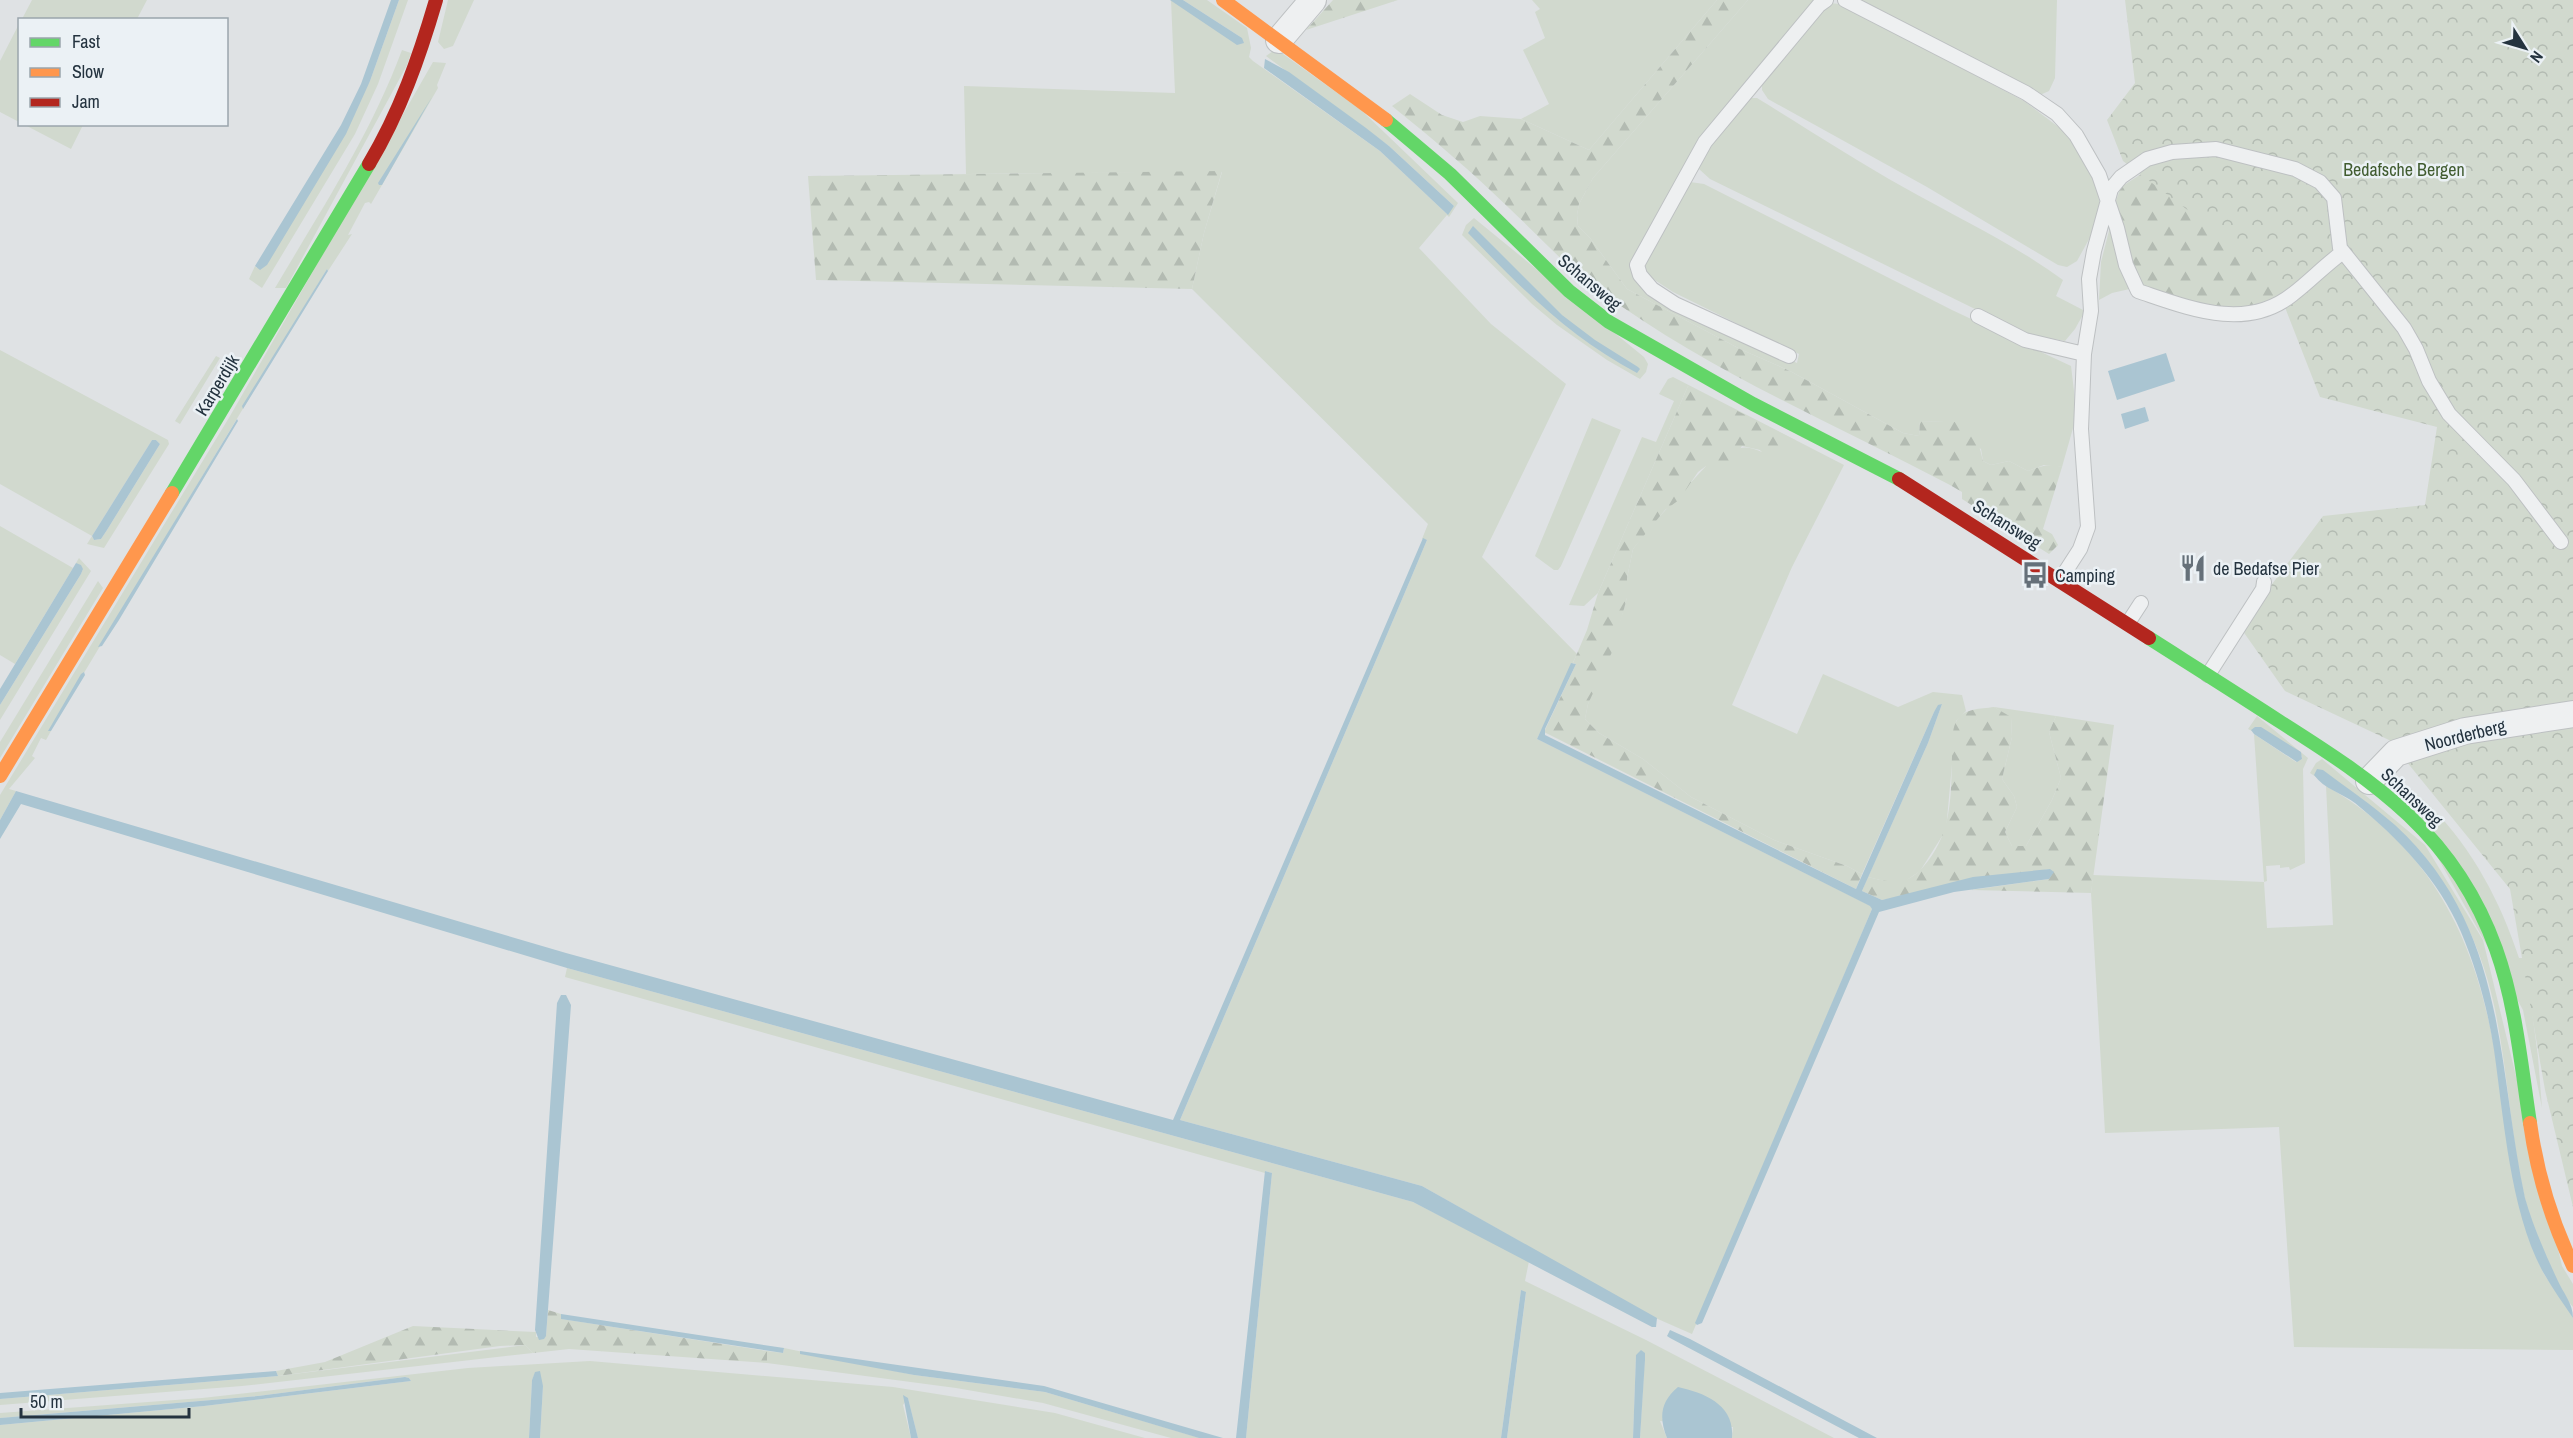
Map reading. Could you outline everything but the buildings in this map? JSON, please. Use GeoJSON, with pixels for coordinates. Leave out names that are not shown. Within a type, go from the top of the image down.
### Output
{"type":"FeatureCollection","features":[{"type":"Feature","properties":{"kind":"street","name":"Karperdijk"},"geometry":{"type":"LineString","coordinates":[[0,776],[318,253],[390,129],[418,60],[436,0]]}},
{"type":"Feature","properties":{"kind":"street","name":"Schansweg"},"geometry":{"type":"LineString","coordinates":[[1223,0],[1366,103],[1450,174],[1569,291],[1609,322],[1734,394],[1905,482],[2208,675],[2369,781],[2394,801],[2425,831],[2451,864],[2486,925],[2511,1005],[2539,1178],[2554,1225],[2573,1266]]}},
{"type":"Feature","properties":{"kind":"street"},"geometry":{"type":"LineString","coordinates":[[1279,40],[1313,0]]}},
{"type":"Feature","properties":{"kind":"street","name":"Noorderberg"},"geometry":{"type":"LineString","coordinates":[[2369,781],[2396,753],[2465,732],[2573,714]]}},
{"type":"Feature","properties":{"kind":"lane"},"geometry":{"type":"LineString","coordinates":[[1788,356],[1675,304],[1652,289],[1640,275],[1637,265],[1705,142],[1819,5],[1826,0]]}},
{"type":"Feature","properties":{"kind":"lane"},"geometry":{"type":"LineString","coordinates":[[1845,0],[2026,93],[2057,114],[2076,135],[2099,175],[2117,228],[2126,265],[2138,291],[2195,310],[2233,316],[2257,313],[2291,296],[2343,252]]}},
{"type":"Feature","properties":{"kind":"lane"},"geometry":{"type":"LineString","coordinates":[[2060,580],[2080,549],[2088,527],[2081,429],[2084,354],[2091,311],[2089,279],[2108,204],[2112,189],[2121,177],[2147,159],[2172,152],[2216,149],[2295,169],[2320,182],[2334,198],[2338,235],[2343,252],[2404,327],[2429,381],[2449,414],[2514,480],[2561,542]]}},
{"type":"Feature","properties":{"kind":"lane"},"geometry":{"type":"LineString","coordinates":[[1978,316],[2025,340],[2084,354]]}},
{"type":"Feature","properties":{"kind":"lane"},"geometry":{"type":"LineString","coordinates":[[2208,675],[2256,599],[2264,582]]}},
{"type":"Feature","properties":{"kind":"lane"},"geometry":{"type":"LineString","coordinates":[[2128,623],[2140,603]]}},
{"type":"Feature","properties":{"kind":"green space"},"geometry":{"type":"Polygon","coordinates":[[[32,0],[147,0],[138,18],[23,18],[32,0]]]}},
{"type":"Feature","properties":{"kind":"green space"},"geometry":{"type":"Polygon","coordinates":[[[399,0],[408,0],[378,84],[355,134],[262,288],[249,279],[255,266],[257,268],[370,81],[399,0]]]}},
{"type":"Feature","properties":{"kind":"green space"},"geometry":{"type":"Polygon","coordinates":[[[448,0],[474,0],[453,46],[444,49],[438,42],[448,0]]]}},
{"type":"Feature","properties":{"kind":"green space"},"geometry":{"type":"Polygon","coordinates":[[[1171,0],[1242,38],[1183,0],[1207,0],[1247,28],[1251,48],[1249,57],[1253,61],[1380,151],[1447,214],[1454,206],[1389,146],[1266,56],[1276,49],[1361,110],[1458,203],[1449,217],[1447,215],[1419,248],[1491,324],[1566,384],[1482,557],[1577,654],[1537,739],[1871,906],[1872,909],[1692,1334],[1651,1316],[1422,1186],[1180,1120],[1427,540],[1422,539],[1428,524],[1192,289],[1204,233],[1222,172],[966,174],[964,86],[1175,93],[1171,0]]]}},
{"type":"Feature","properties":{"kind":"green space"},"geometry":{"type":"Polygon","coordinates":[[[1333,0],[1398,0],[1306,30],[1333,0]]]}},
{"type":"Feature","properties":{"kind":"green space"},"geometry":{"type":"Polygon","coordinates":[[[1532,0],[1717,0],[1589,150],[1521,119],[1549,104],[1523,50],[1545,38],[1535,12],[1540,9],[1532,0]]]}},
{"type":"Feature","properties":{"kind":"green space"},"geometry":{"type":"Polygon","coordinates":[[[1717,0],[1748,0],[1593,178],[1579,204],[1578,226],[1590,238],[1627,289],[1740,349],[1790,371],[1903,433],[1919,436],[1920,421],[1955,422],[1976,433],[1983,461],[1991,465],[2009,461],[2028,471],[2053,465],[2062,467],[2043,529],[2052,534],[2058,545],[2049,554],[1962,499],[1962,492],[1950,485],[1727,371],[1641,319],[1576,272],[1481,182],[1392,106],[1410,94],[1442,115],[1463,122],[1480,116],[1521,119],[1589,150],[1717,0]]]}},
{"type":"Feature","properties":{"kind":"green space"},"geometry":{"type":"Polygon","coordinates":[[[1748,0],[1819,0],[1664,202],[1632,270],[1638,283],[1670,303],[1797,363],[1799,354],[1673,292],[1641,271],[1690,182],[1704,184],[1952,310],[2071,366],[2075,421],[2062,467],[2044,465],[2028,471],[2009,461],[1991,465],[1983,461],[1981,449],[1944,422],[1920,421],[1919,436],[1903,433],[1790,371],[1740,349],[1627,289],[1590,238],[1578,226],[1579,204],[1593,178],[1748,0]]]}},
{"type":"Feature","properties":{"kind":"green space"},"geometry":{"type":"Polygon","coordinates":[[[1858,0],[2057,0],[2055,78],[2049,91],[2040,95],[1858,0]]]}},
{"type":"Feature","properties":{"kind":"green space","name":"Bedafsche Bergen"},"geometry":{"type":"Polygon","coordinates":[[[2125,0],[2573,0],[2573,1207],[2545,1090],[2510,889],[2389,740],[2285,691],[2240,627],[2323,516],[2425,505],[2437,427],[2320,397],[2272,274],[2123,161],[2107,120],[2135,83],[2125,0]]]}},
{"type":"Feature","properties":{"kind":"green space"},"geometry":{"type":"Polygon","coordinates":[[[1830,3],[1839,4],[2024,101],[2069,135],[2094,175],[2100,205],[2093,232],[2077,261],[2067,267],[2058,265],[1927,187],[1768,99],[1762,90],[1762,83],[1822,9],[1830,3]]]}},
{"type":"Feature","properties":{"kind":"green space"},"geometry":{"type":"Polygon","coordinates":[[[18,26],[18,121],[0,112],[0,61],[18,26]]]}},
{"type":"Feature","properties":{"kind":"green space"},"geometry":{"type":"Polygon","coordinates":[[[402,50],[411,53],[407,65],[286,288],[275,288],[360,143],[402,50]]]}},
{"type":"Feature","properties":{"kind":"green space"},"geometry":{"type":"Polygon","coordinates":[[[433,62],[446,63],[437,85],[438,88],[371,204],[365,203],[348,235],[352,234],[328,271],[327,269],[49,731],[51,731],[46,740],[41,738],[32,756],[35,758],[9,789],[16,791],[0,820],[0,795],[230,416],[433,62]]]}},
{"type":"Feature","properties":{"kind":"green space"},"geometry":{"type":"Polygon","coordinates":[[[1757,98],[1886,177],[2025,255],[2063,280],[2056,296],[2085,311],[2075,329],[2065,341],[2026,334],[1710,179],[1699,169],[1701,156],[1745,101],[1757,98]]]}},
{"type":"Feature","properties":{"kind":"green space"},"geometry":{"type":"Polygon","coordinates":[[[27,126],[82,126],[71,149],[27,126]]]}},
{"type":"Feature","properties":{"kind":"green space"},"geometry":{"type":"Polygon","coordinates":[[[2215,158],[2286,295],[2248,312],[2166,299],[2137,282],[2114,206],[2121,187],[2152,167],[2215,158]]]}},
{"type":"Feature","properties":{"kind":"green space"},"geometry":{"type":"Polygon","coordinates":[[[1222,171],[1204,233],[1192,289],[816,280],[808,176],[1222,171]]]}},
{"type":"Feature","properties":{"kind":"green space"},"geometry":{"type":"Polygon","coordinates":[[[1474,218],[1644,357],[1648,364],[1646,372],[1640,379],[1607,360],[1557,325],[1532,304],[1462,235],[1466,225],[1474,218]]]}},
{"type":"Feature","properties":{"kind":"green space"},"geometry":{"type":"Polygon","coordinates":[[[2111,223],[2134,288],[2112,293],[2099,300],[2101,262],[2111,223]]]}},
{"type":"Feature","properties":{"kind":"green space"},"geometry":{"type":"Polygon","coordinates":[[[0,350],[168,440],[169,444],[104,548],[87,544],[92,536],[0,484],[0,350]],[[152,440],[92,536],[94,540],[101,539],[160,444],[152,440]]]}},
{"type":"Feature","properties":{"kind":"green space"},"geometry":{"type":"Polygon","coordinates":[[[216,356],[220,358],[180,424],[175,421],[216,356]]]}},
{"type":"Feature","properties":{"kind":"green space"},"geometry":{"type":"Polygon","coordinates":[[[1673,377],[1844,465],[1792,567],[1732,705],[1797,734],[1823,674],[1898,707],[1933,692],[1962,695],[1966,711],[1956,721],[1946,830],[1920,871],[1904,882],[1888,882],[1868,877],[1928,743],[1942,704],[1934,712],[1862,874],[1847,866],[1774,840],[1691,797],[1643,759],[1599,733],[1585,719],[1588,704],[1618,628],[1627,598],[1627,578],[1633,549],[1649,528],[1706,466],[1722,462],[1743,448],[1762,452],[1688,386],[1598,593],[1584,606],[1569,605],[1642,437],[1656,442],[1674,401],[1659,394],[1668,379],[1673,377]]]}},
{"type":"Feature","properties":{"kind":"green space"},"geometry":{"type":"Polygon","coordinates":[[[1688,386],[1795,440],[1789,450],[1778,454],[1742,446],[1731,462],[1706,466],[1698,472],[1679,500],[1665,510],[1633,549],[1627,578],[1627,598],[1612,652],[1588,704],[1585,719],[1599,733],[1643,759],[1691,797],[1774,840],[1847,866],[1862,874],[1856,889],[1544,732],[1576,664],[1573,663],[1587,630],[1598,593],[1688,386]]]}},
{"type":"Feature","properties":{"kind":"green space"},"geometry":{"type":"Polygon","coordinates":[[[1592,418],[1621,430],[1561,566],[1558,570],[1554,570],[1535,556],[1592,418]]]}},
{"type":"Feature","properties":{"kind":"green space"},"geometry":{"type":"Polygon","coordinates":[[[0,526],[73,568],[15,664],[0,655],[0,526]]]}},
{"type":"Feature","properties":{"kind":"green space"},"geometry":{"type":"Polygon","coordinates":[[[79,558],[91,571],[0,720],[0,705],[81,574],[83,569],[76,563],[79,558]]]}},
{"type":"Feature","properties":{"kind":"green space"},"geometry":{"type":"Polygon","coordinates":[[[98,581],[103,588],[0,758],[0,742],[98,581]]]}},
{"type":"Feature","properties":{"kind":"green space"},"geometry":{"type":"Polygon","coordinates":[[[1994,707],[2056,716],[2049,732],[2061,778],[2052,800],[2026,846],[2012,846],[2005,832],[2017,807],[2014,796],[2002,779],[2012,737],[2011,718],[1994,707]]]}},
{"type":"Feature","properties":{"kind":"green space"},"geometry":{"type":"Polygon","coordinates":[[[1994,707],[2011,717],[2012,737],[2002,779],[2014,796],[2017,807],[2005,832],[2012,846],[2026,846],[2052,800],[2061,778],[2049,732],[2056,716],[2114,725],[2091,893],[1971,890],[2049,879],[2049,869],[1882,900],[1862,891],[1868,877],[1894,882],[1901,881],[1915,875],[1928,861],[1942,837],[1949,812],[1952,738],[1955,724],[1964,713],[1994,707]]]}},
{"type":"Feature","properties":{"kind":"green space"},"geometry":{"type":"Polygon","coordinates":[[[2257,716],[2308,758],[2303,769],[2305,863],[2290,870],[2289,867],[2280,868],[2280,865],[2266,866],[2267,881],[2264,882],[2254,734],[2296,762],[2302,759],[2302,756],[2248,729],[2257,716]]]}},
{"type":"Feature","properties":{"kind":"green space"},"geometry":{"type":"Polygon","coordinates":[[[2322,759],[2425,845],[2483,940],[2562,1266],[2573,1284],[2573,1307],[2564,1296],[2542,1248],[2525,1199],[2494,1005],[2488,980],[2470,932],[2446,887],[2431,866],[2397,828],[2377,812],[2310,773],[2316,763],[2322,759]]]}},
{"type":"Feature","properties":{"kind":"green space"},"geometry":{"type":"Polygon","coordinates":[[[2396,777],[2431,807],[2473,859],[2504,917],[2519,958],[2525,958],[2542,1108],[2523,1010],[2396,783],[2396,777]]]}},
{"type":"Feature","properties":{"kind":"green space"},"geometry":{"type":"Polygon","coordinates":[[[2326,786],[2362,809],[2392,836],[2419,865],[2441,896],[2459,930],[2474,967],[2494,1047],[2512,1168],[2521,1208],[2533,1249],[2543,1272],[2573,1318],[2573,1350],[2294,1347],[2279,1127],[2105,1133],[2091,893],[2093,875],[2264,882],[2267,928],[2333,925],[2326,786]]]}},
{"type":"Feature","properties":{"kind":"green space"},"geometry":{"type":"Polygon","coordinates":[[[567,968],[1413,1202],[1529,1261],[1525,1281],[1646,1340],[1834,1438],[1732,1438],[1733,1427],[1660,1421],[1667,1438],[1640,1438],[1645,1353],[1636,1355],[1633,1438],[1507,1438],[1526,1293],[1521,1290],[1501,1438],[1246,1438],[1272,1173],[1265,1171],[1265,1173],[565,977],[567,968]]]}},
{"type":"Feature","properties":{"kind":"green space"},"geometry":{"type":"Polygon","coordinates":[[[548,1310],[561,1314],[562,1319],[767,1351],[767,1363],[569,1349],[533,1353],[525,1345],[500,1346],[278,1376],[276,1371],[325,1362],[413,1326],[536,1332],[536,1337],[546,1336],[548,1310]]]}},
{"type":"Feature","properties":{"kind":"green space"},"geometry":{"type":"Polygon","coordinates":[[[525,1345],[533,1353],[242,1386],[0,1405],[0,1399],[278,1376],[525,1345]]]}},
{"type":"Feature","properties":{"kind":"green space"},"geometry":{"type":"Polygon","coordinates":[[[784,1348],[914,1375],[1045,1392],[1200,1438],[1171,1438],[1043,1403],[956,1388],[767,1363],[767,1351],[783,1353],[784,1348]]]}},
{"type":"Feature","properties":{"kind":"green space"},"geometry":{"type":"Polygon","coordinates":[[[590,1361],[893,1387],[1055,1413],[1145,1438],[918,1438],[908,1398],[903,1405],[911,1438],[540,1438],[543,1386],[535,1373],[532,1380],[529,1438],[0,1438],[0,1425],[204,1406],[411,1381],[405,1377],[258,1396],[0,1418],[0,1413],[202,1398],[468,1368],[590,1361]]]}},
{"type":"Feature","properties":{"kind":"water"},"geometry":{"type":"Polygon","coordinates":[[[391,0],[399,0],[370,81],[346,134],[267,265],[260,270],[255,266],[341,125],[361,84],[391,0]]]}},
{"type":"Feature","properties":{"kind":"water"},"geometry":{"type":"Polygon","coordinates":[[[1170,0],[1183,0],[1242,38],[1244,43],[1237,45],[1170,0]]]}},
{"type":"Feature","properties":{"kind":"water"},"geometry":{"type":"Polygon","coordinates":[[[1265,59],[1289,72],[1389,146],[1454,206],[1448,215],[1380,151],[1264,68],[1265,59]]]}},
{"type":"Feature","properties":{"kind":"water"},"geometry":{"type":"Polygon","coordinates":[[[432,97],[382,185],[379,185],[378,183],[432,97]]]}},
{"type":"Feature","properties":{"kind":"water"},"geometry":{"type":"Polygon","coordinates":[[[1473,226],[1562,315],[1595,340],[1638,367],[1640,369],[1637,373],[1589,344],[1547,310],[1468,233],[1473,226]]]}},
{"type":"Feature","properties":{"kind":"water"},"geometry":{"type":"Polygon","coordinates":[[[327,269],[328,271],[243,409],[242,406],[327,269]]]}},
{"type":"Feature","properties":{"kind":"water"},"geometry":{"type":"Polygon","coordinates":[[[2166,353],[2175,381],[2117,400],[2108,371],[2166,353]]]}},
{"type":"Feature","properties":{"kind":"water"},"geometry":{"type":"Polygon","coordinates":[[[2145,407],[2149,421],[2125,429],[2121,414],[2145,407]]]}},
{"type":"Feature","properties":{"kind":"water"},"geometry":{"type":"Polygon","coordinates":[[[237,419],[238,421],[119,620],[102,646],[98,647],[237,419]]]}},
{"type":"Feature","properties":{"kind":"water"},"geometry":{"type":"Polygon","coordinates":[[[152,440],[160,444],[101,539],[94,540],[92,536],[152,440]]]}},
{"type":"Feature","properties":{"kind":"water"},"geometry":{"type":"Polygon","coordinates":[[[1423,538],[1427,540],[1180,1120],[1422,1186],[1657,1318],[1656,1327],[1652,1327],[1413,1202],[567,968],[21,804],[0,839],[0,820],[16,791],[566,953],[1173,1120],[1423,538]]]}},
{"type":"Feature","properties":{"kind":"water"},"geometry":{"type":"Polygon","coordinates":[[[76,563],[83,569],[81,574],[0,705],[0,689],[76,563]]]}},
{"type":"Feature","properties":{"kind":"water"},"geometry":{"type":"Polygon","coordinates":[[[1571,663],[1576,664],[1545,729],[1545,735],[1856,889],[1934,712],[1938,705],[1942,704],[1928,743],[1862,891],[1882,900],[1973,877],[2050,869],[2054,872],[2049,879],[1954,892],[1879,912],[1702,1323],[1697,1325],[1695,1323],[1872,909],[1537,739],[1571,663]]]}},
{"type":"Feature","properties":{"kind":"water"},"geometry":{"type":"Polygon","coordinates":[[[84,672],[85,675],[51,731],[48,731],[81,674],[84,672]]]}},
{"type":"Feature","properties":{"kind":"water"},"geometry":{"type":"Polygon","coordinates":[[[2261,727],[2301,752],[2302,759],[2297,762],[2254,734],[2251,730],[2261,727]]]}},
{"type":"Feature","properties":{"kind":"water"},"geometry":{"type":"Polygon","coordinates":[[[2317,769],[2323,770],[2395,825],[2432,865],[2459,908],[2478,953],[2492,1000],[2525,1198],[2559,1284],[2570,1303],[2573,1318],[2543,1272],[2523,1221],[2510,1164],[2489,1020],[2477,975],[2461,932],[2441,895],[2402,845],[2355,803],[2318,780],[2314,775],[2317,769]]]}},
{"type":"Feature","properties":{"kind":"water"},"geometry":{"type":"Polygon","coordinates":[[[561,995],[566,995],[571,1005],[546,1336],[539,1340],[535,1330],[557,1003],[561,995]]]}},
{"type":"Feature","properties":{"kind":"water"},"geometry":{"type":"Polygon","coordinates":[[[1265,1171],[1272,1173],[1246,1438],[1236,1438],[1265,1171]]]}},
{"type":"Feature","properties":{"kind":"water"},"geometry":{"type":"Polygon","coordinates":[[[1521,1290],[1526,1292],[1507,1438],[1501,1438],[1521,1290]]]}},
{"type":"Feature","properties":{"kind":"water"},"geometry":{"type":"Polygon","coordinates":[[[561,1314],[784,1348],[783,1353],[561,1319],[561,1314]]]}},
{"type":"Feature","properties":{"kind":"water"},"geometry":{"type":"Polygon","coordinates":[[[1670,1330],[1877,1438],[1859,1438],[1670,1338],[1667,1336],[1670,1330]]]}},
{"type":"Feature","properties":{"kind":"water"},"geometry":{"type":"Polygon","coordinates":[[[1641,1350],[1645,1353],[1645,1360],[1640,1438],[1633,1438],[1636,1355],[1641,1350]]]}},
{"type":"Feature","properties":{"kind":"water"},"geometry":{"type":"Polygon","coordinates":[[[800,1351],[1044,1386],[1223,1438],[1199,1438],[1045,1392],[914,1375],[800,1354],[800,1351]]]}},
{"type":"Feature","properties":{"kind":"water"},"geometry":{"type":"Polygon","coordinates":[[[276,1371],[278,1376],[0,1399],[0,1393],[276,1371]]]}},
{"type":"Feature","properties":{"kind":"water"},"geometry":{"type":"Polygon","coordinates":[[[540,1371],[543,1386],[540,1438],[529,1438],[532,1380],[535,1372],[540,1371]]]}},
{"type":"Feature","properties":{"kind":"water"},"geometry":{"type":"Polygon","coordinates":[[[405,1377],[411,1381],[204,1406],[0,1425],[0,1418],[258,1396],[405,1377]]]}},
{"type":"Feature","properties":{"kind":"water"},"geometry":{"type":"Polygon","coordinates":[[[1678,1387],[1716,1402],[1729,1417],[1732,1438],[1667,1438],[1662,1417],[1664,1404],[1678,1387]]]}},
{"type":"Feature","properties":{"kind":"water"},"geometry":{"type":"Polygon","coordinates":[[[903,1395],[908,1398],[918,1438],[911,1438],[903,1395]]]}},
{"type":"Feature","properties":{"kind":"traffic: fast"},"geometry":{"type":"LineString","coordinates":[[1386,120],[1450,174],[1569,291],[1609,322],[1753,404],[1899,479]]}},
{"type":"Feature","properties":{"kind":"traffic: fast"},"geometry":{"type":"LineString","coordinates":[[172,493],[369,164]]}},
{"type":"Feature","properties":{"kind":"traffic: fast"},"geometry":{"type":"LineString","coordinates":[[2149,638],[2348,767],[2380,790],[2435,843],[2459,874],[2479,909],[2496,949],[2513,1013],[2530,1123]]}},
{"type":"Feature","properties":{"kind":"traffic: slow"},"geometry":{"type":"LineString","coordinates":[[1223,0],[1386,120]]}},
{"type":"Feature","properties":{"kind":"traffic: slow"},"geometry":{"type":"LineString","coordinates":[[0,776],[172,493]]}},
{"type":"Feature","properties":{"kind":"traffic: slow"},"geometry":{"type":"LineString","coordinates":[[2530,1123],[2546,1196],[2573,1266]]}},
{"type":"Feature","properties":{"kind":"traffic: jam"},"geometry":{"type":"LineString","coordinates":[[369,164],[408,84],[436,0]]}},
{"type":"Feature","properties":{"kind":"traffic: jam"},"geometry":{"type":"LineString","coordinates":[[1899,479],[2149,638]]}},
{"type":"Feature","properties":{"kind":"place","name":"de Bedafse Pier"},"geometry":{"type":"Point","coordinates":[2193,568]}},
{"type":"Feature","properties":{"kind":"place","name":"Camping"},"geometry":{"type":"Point","coordinates":[2035,575]}}]}
